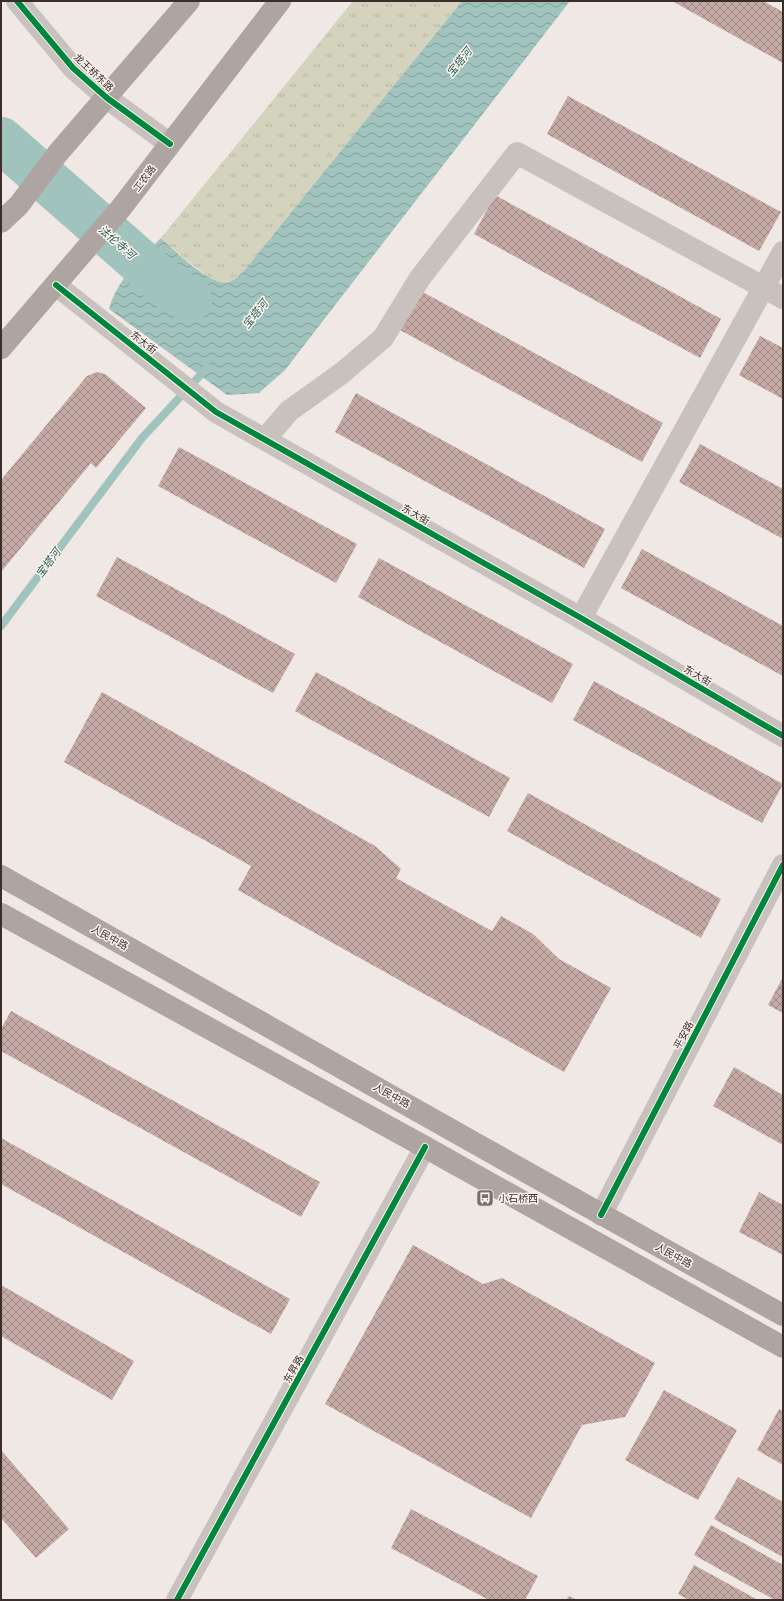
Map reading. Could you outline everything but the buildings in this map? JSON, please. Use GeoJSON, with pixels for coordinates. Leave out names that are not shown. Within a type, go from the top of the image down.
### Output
{"type":"FeatureCollection","features":[{"type":"Feature","properties":{"kind":"main road"},"geometry":{"type":"LineString","coordinates":[[1,222],[19,205],[58,153],[107,98],[189,1]]}},
{"type":"Feature","properties":{"kind":"main road","name":"工农路"},"geometry":{"type":"LineString","coordinates":[[1,348],[73,266],[121,208],[280,1]]}},
{"type":"Feature","properties":{"kind":"main road","name":"人民中路"},"geometry":{"type":"LineString","coordinates":[[1,876],[600,1215],[783,1315]]}},
{"type":"Feature","properties":{"kind":"main road"},"geometry":{"type":"LineString","coordinates":[[1,914],[425,1147],[783,1347]]}},
{"type":"Feature","properties":{"kind":"street","name":"龙王桥东路"},"geometry":{"type":"LineString","coordinates":[[17,1],[73,68],[107,98],[170,144]]}},
{"type":"Feature","properties":{"kind":"street"},"geometry":{"type":"LineString","coordinates":[[265,439],[290,411],[342,373],[383,338],[420,278],[517,153],[783,298]]}},
{"type":"Feature","properties":{"kind":"street"},"geometry":{"type":"LineString","coordinates":[[581,618],[783,252]]}},
{"type":"Feature","properties":{"kind":"street","name":"东大街"},"geometry":{"type":"LineString","coordinates":[[56,285],[216,412],[581,618],[783,736]]}},
{"type":"Feature","properties":{"kind":"street","name":"平安路"},"geometry":{"type":"LineString","coordinates":[[600,1215],[783,865]]}},
{"type":"Feature","properties":{"kind":"street","name":"东昇路"},"geometry":{"type":"LineString","coordinates":[[177,1600],[425,1147]]}},
{"type":"Feature","properties":{"kind":"green space"},"geometry":{"type":"Polygon","coordinates":[[[353,1],[462,1],[243,272],[230,283],[216,283],[161,238],[353,1]]]}},
{"type":"Feature","properties":{"kind":"water"},"geometry":{"type":"Polygon","coordinates":[[[462,1],[570,1],[285,370],[259,393],[227,395],[109,309],[117,289],[130,270],[161,238],[194,267],[214,280],[223,283],[234,280],[243,272],[462,1]]]}},
{"type":"Feature","properties":{"kind":"waterway","name":"法伦寺河"},"geometry":{"type":"LineString","coordinates":[[1,140],[171,289],[189,299]]}},
{"type":"Feature","properties":{"kind":"waterway","name":"宝塔河"},"geometry":{"type":"LineString","coordinates":[[1,626],[142,438],[207,368]]}},
{"type":"Feature","properties":{"kind":"cycle path"},"geometry":{"type":"LineString","coordinates":[[17,1],[73,68],[107,98],[170,144]]}},
{"type":"Feature","properties":{"kind":"cycle path"},"geometry":{"type":"LineString","coordinates":[[56,285],[216,412],[581,618],[783,736]]}},
{"type":"Feature","properties":{"kind":"cycle path"},"geometry":{"type":"LineString","coordinates":[[601,1215],[783,865]]}},
{"type":"Feature","properties":{"kind":"cycle path"},"geometry":{"type":"LineString","coordinates":[[177,1600],[425,1147]]}},
{"type":"Feature","properties":{"kind":"place","name":"小石桥西"},"geometry":{"type":"Point","coordinates":[485,1198]}}]}
